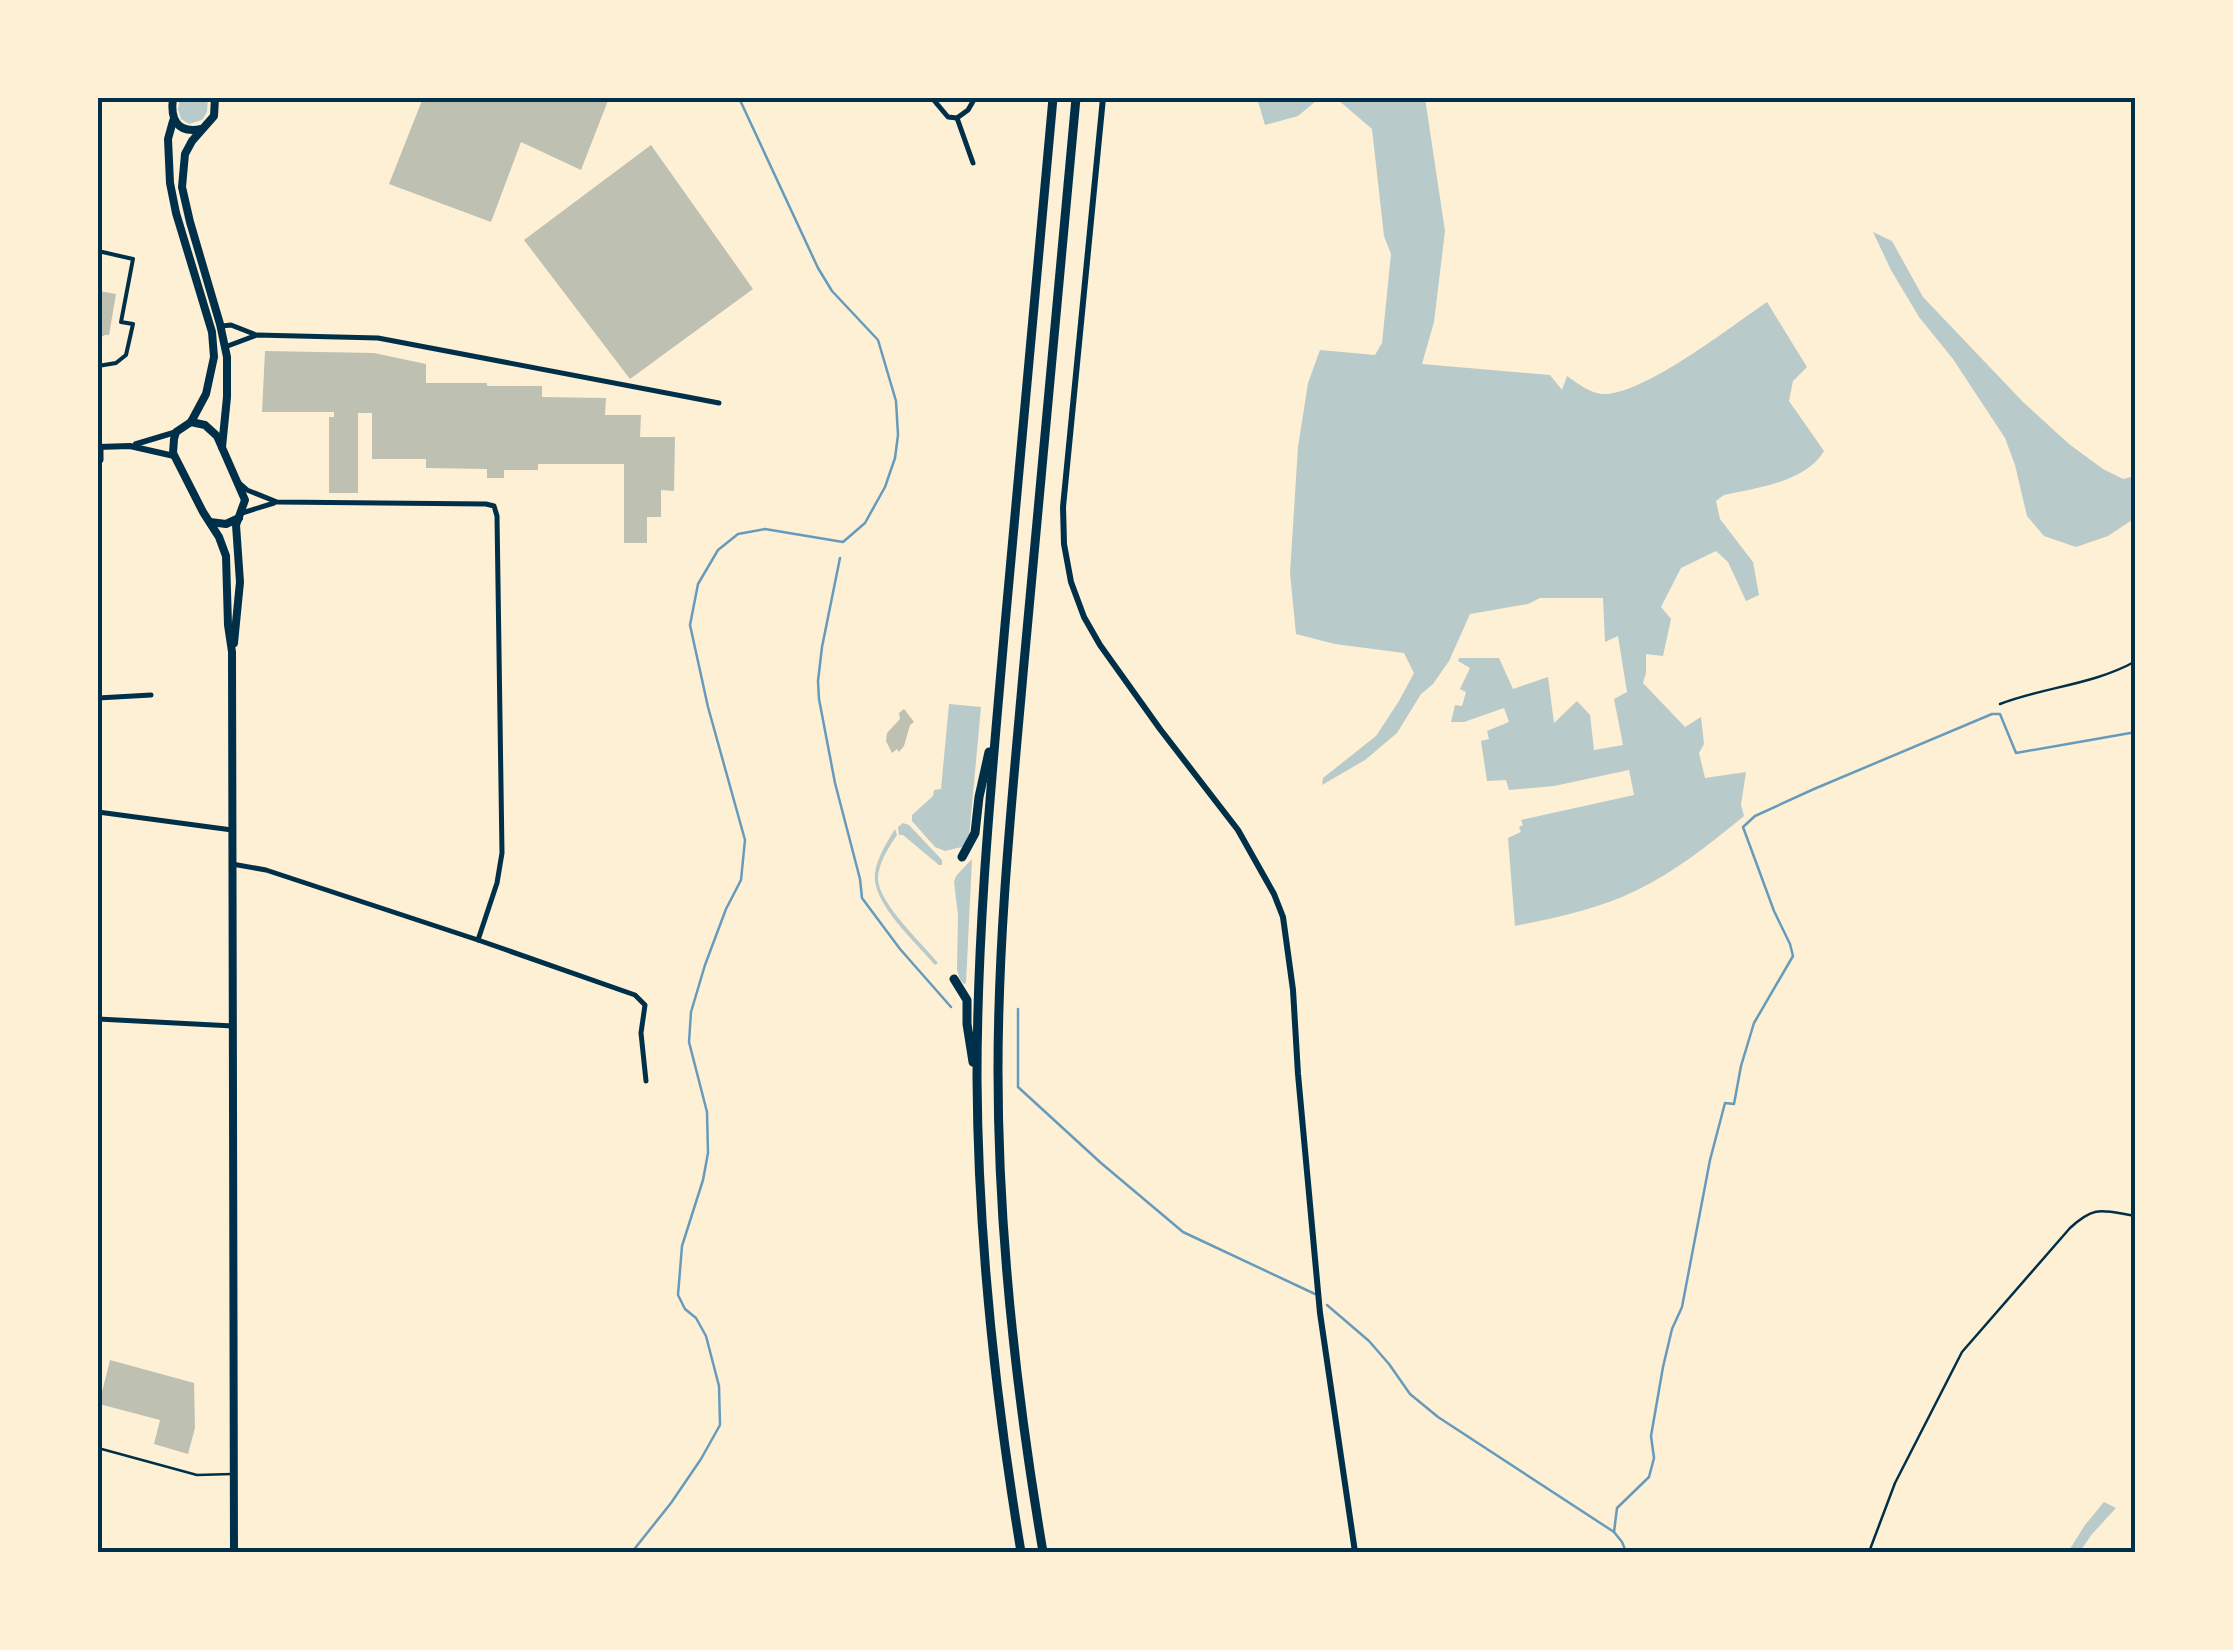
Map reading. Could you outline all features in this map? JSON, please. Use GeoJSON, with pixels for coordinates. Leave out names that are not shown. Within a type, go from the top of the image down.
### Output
{"type":"FeatureCollection","features":[{"type":"Feature","properties":{"kind":"highway"},"geometry":{"type":"LineString","coordinates":[[1021,1552],[994,1364],[984,1245],[978,1082],[982,897],[1054,98]]}},
{"type":"Feature","properties":{"kind":"highway"},"geometry":{"type":"LineString","coordinates":[[1042,1552],[1013,1345],[1005,1244],[999,1132],[999,987],[1008,839],[1076,98]]}},
{"type":"Feature","properties":{"kind":"highway"},"geometry":{"type":"LineString","coordinates":[[962,857],[975,833],[983,774],[996,730]]}},
{"type":"Feature","properties":{"kind":"highway"},"geometry":{"type":"LineString","coordinates":[[954,979],[966,1000],[978,1082]]}},
{"type":"Feature","properties":{"kind":"main road"},"geometry":{"type":"LineString","coordinates":[[172,98],[174,121],[183,129],[201,130]]}},
{"type":"Feature","properties":{"kind":"main road"},"geometry":{"type":"LineString","coordinates":[[215,98],[214,116],[186,154],[182,186],[226,346],[222,447]]}},
{"type":"Feature","properties":{"kind":"main road"},"geometry":{"type":"LineString","coordinates":[[174,121],[168,138],[170,182],[214,348],[210,381],[202,404],[190,422],[176,432],[173,446],[226,556],[232,652],[234,1552]]}},
{"type":"Feature","properties":{"kind":"main road"},"geometry":{"type":"LineString","coordinates":[[190,422],[211,429],[245,500],[236,536],[240,582],[232,652]]}},
{"type":"Feature","properties":{"kind":"main road"},"geometry":{"type":"LineString","coordinates":[[208,521],[226,524],[240,516]]}},
{"type":"Feature","properties":{"kind":"street"},"geometry":{"type":"LineString","coordinates":[[932,98],[948,117],[958,118],[975,98]]}},
{"type":"Feature","properties":{"kind":"street"},"geometry":{"type":"LineString","coordinates":[[1102,98],[1063,507],[1070,582],[1100,645],[1238,830],[1283,917],[1294,990],[1320,1313],[1355,1552]]}},
{"type":"Feature","properties":{"kind":"street"},"geometry":{"type":"LineString","coordinates":[[958,118],[973,163]]}},
{"type":"Feature","properties":{"kind":"street"},"geometry":{"type":"LineString","coordinates":[[98,252],[134,259],[121,322],[133,324],[126,355],[116,364],[98,366]]}},
{"type":"Feature","properties":{"kind":"street"},"geometry":{"type":"LineString","coordinates":[[221,326],[231,325],[257,335]]}},
{"type":"Feature","properties":{"kind":"street"},"geometry":{"type":"LineString","coordinates":[[226,346],[257,335],[360,336],[719,403]]}},
{"type":"Feature","properties":{"kind":"street"},"geometry":{"type":"LineString","coordinates":[[130,446],[176,432]]}},
{"type":"Feature","properties":{"kind":"street"},"geometry":{"type":"LineString","coordinates":[[98,465],[99,447],[130,446],[175,456]]}},
{"type":"Feature","properties":{"kind":"street"},"geometry":{"type":"LineString","coordinates":[[239,483],[277,502]]}},
{"type":"Feature","properties":{"kind":"street"},"geometry":{"type":"LineString","coordinates":[[240,516],[277,502],[494,506],[502,852],[497,883],[478,940]]}},
{"type":"Feature","properties":{"kind":"street"},"geometry":{"type":"LineString","coordinates":[[98,698],[151,694]]}},
{"type":"Feature","properties":{"kind":"street"},"geometry":{"type":"LineString","coordinates":[[98,812],[232,830]]}},
{"type":"Feature","properties":{"kind":"street"},"geometry":{"type":"LineString","coordinates":[[232,864],[266,870],[635,996],[645,1005],[641,1033],[646,1081]]}},
{"type":"Feature","properties":{"kind":"street"},"geometry":{"type":"LineString","coordinates":[[98,1020],[233,1026]]}},
{"type":"Feature","properties":{"kind":"lane"},"geometry":{"type":"LineString","coordinates":[[98,1448],[198,1475],[234,1474]]}},
{"type":"Feature","properties":{"kind":"path"},"geometry":{"type":"LineString","coordinates":[[2000,704],[2102,676],[2136,661]]}},
{"type":"Feature","properties":{"kind":"path"},"geometry":{"type":"LineString","coordinates":[[1870,1552],[1894,1483],[1962,1352],[2087,1212],[2136,1216]]}},
{"type":"Feature","properties":{"kind":"shaded area"},"geometry":{"type":"Polygon","coordinates":[[[180,98],[208,98],[202,120],[189,124],[181,119],[180,98]]]}},
{"type":"Feature","properties":{"kind":"shaded area"},"geometry":{"type":"Polygon","coordinates":[[[1257,98],[1425,98],[1445,231],[1434,322],[1422,364],[1550,375],[1562,390],[1567,376],[1597,393],[1619,392],[1686,358],[1767,302],[1807,367],[1793,381],[1789,401],[1824,451],[1816,462],[1793,477],[1724,495],[1716,501],[1720,519],[1753,562],[1759,595],[1746,601],[1728,562],[1716,551],[1681,568],[1661,607],[1671,619],[1663,656],[1646,654],[1643,683],[1685,727],[1701,717],[1704,744],[1699,753],[1705,778],[1746,772],[1741,805],[1744,816],[1678,866],[1635,891],[1591,908],[1515,926],[1508,838],[1521,832],[1521,820],[1634,795],[1629,770],[1554,786],[1509,790],[1506,780],[1487,781],[1481,741],[1489,739],[1487,731],[1509,722],[1504,708],[1464,722],[1451,722],[1455,705],[1462,706],[1466,692],[1460,689],[1470,668],[1459,658],[1499,658],[1513,689],[1548,677],[1554,723],[1577,701],[1590,715],[1594,750],[1623,745],[1614,699],[1627,692],[1618,636],[1605,642],[1603,598],[1540,598],[1528,604],[1470,614],[1449,661],[1421,694],[1397,733],[1365,760],[1322,785],[1323,778],[1376,736],[1414,673],[1404,653],[1335,644],[1296,634],[1290,573],[1298,447],[1308,383],[1320,350],[1375,355],[1382,343],[1391,254],[1384,236],[1372,129],[1337,99],[1316,101],[1298,116],[1265,125],[1257,98]]]}},
{"type":"Feature","properties":{"kind":"shaded area"},"geometry":{"type":"Polygon","coordinates":[[[1873,232],[1892,241],[1923,297],[2023,402],[2103,469],[2123,479],[2135,476],[2135,518],[2108,536],[2076,547],[2044,536],[2027,516],[2005,438],[1953,359],[1919,317],[1873,232]]]}},
{"type":"Feature","properties":{"kind":"shaded area"},"geometry":{"type":"Polygon","coordinates":[[[949,704],[981,707],[969,837],[962,847],[945,851],[935,847],[912,821],[912,815],[933,796],[934,790],[941,789],[949,704]]]}},
{"type":"Feature","properties":{"kind":"shaded area"},"geometry":{"type":"Polygon","coordinates":[[[903,823],[942,860],[942,865],[899,835],[898,827],[903,823]]]}},
{"type":"Feature","properties":{"kind":"shaded area"},"geometry":{"type":"Polygon","coordinates":[[[895,829],[897,835],[880,868],[880,889],[893,911],[938,963],[935,965],[887,909],[876,885],[878,862],[895,829]]]}},
{"type":"Feature","properties":{"kind":"shaded area"},"geometry":{"type":"Polygon","coordinates":[[[972,859],[964,984],[957,969],[954,882],[972,859]]]}},
{"type":"Feature","properties":{"kind":"shaded area"},"geometry":{"type":"Polygon","coordinates":[[[2104,1502],[2116,1508],[2092,1534],[2083,1552],[2068,1552],[2085,1525],[2104,1502]]]}},
{"type":"Feature","properties":{"kind":"building"},"geometry":{"type":"Polygon","coordinates":[[[423,98],[609,98],[581,170],[521,142],[491,222],[389,184],[423,98]]]}},
{"type":"Feature","properties":{"kind":"building"},"geometry":{"type":"Polygon","coordinates":[[[651,145],[753,289],[630,379],[524,240],[651,145]]]}},
{"type":"Feature","properties":{"kind":"building"},"geometry":{"type":"Polygon","coordinates":[[[99,291],[116,294],[109,335],[99,338],[99,291]]]}},
{"type":"Feature","properties":{"kind":"building"},"geometry":{"type":"Polygon","coordinates":[[[265,351],[374,353],[426,364],[426,383],[542,386],[542,397],[606,398],[605,415],[641,415],[640,437],[675,437],[674,491],[661,490],[661,517],[647,517],[647,543],[624,543],[624,464],[538,464],[538,470],[504,470],[504,478],[487,478],[487,469],[426,468],[426,459],[372,459],[372,413],[358,413],[358,493],[329,493],[329,417],[334,417],[334,412],[262,412],[265,351]]]}},
{"type":"Feature","properties":{"kind":"building"},"geometry":{"type":"Polygon","coordinates":[[[904,709],[914,722],[904,746],[892,753],[887,733],[904,709]]]}},
{"type":"Feature","properties":{"kind":"building"},"geometry":{"type":"Polygon","coordinates":[[[110,1360],[194,1383],[195,1428],[188,1454],[154,1444],[160,1420],[99,1404],[110,1360]]]}},
{"type":"Feature","properties":{"kind":"waterway"},"geometry":{"type":"LineString","coordinates":[[632,1552],[671,1503],[720,1425],[719,1386],[706,1336],[678,1295],[682,1246],[708,1153],[707,1112],[689,1042],[691,1012],[726,909],[741,880],[745,840],[690,625],[698,584],[718,550],[738,534],[765,529],[843,542],[865,523],[885,487],[898,435],[896,401],[878,340],[832,291],[818,268],[739,98]]}},
{"type":"Feature","properties":{"kind":"waterway"},"geometry":{"type":"LineString","coordinates":[[840,558],[822,647],[819,699],[862,898],[951,1007]]}},
{"type":"Feature","properties":{"kind":"waterway"},"geometry":{"type":"LineString","coordinates":[[1614,1532],[1617,1508],[1649,1477],[1654,1458],[1651,1436],[1663,1367],[1682,1307],[1725,1103],[1734,1104],[1754,1023],[1793,956],[1743,827],[1755,816],[1814,789],[1992,714],[2000,714],[2016,753],[2136,732]]}},
{"type":"Feature","properties":{"kind":"waterway"},"geometry":{"type":"LineString","coordinates":[[1018,1009],[1018,1087],[1183,1232],[1315,1294]]}},
{"type":"Feature","properties":{"kind":"waterway"},"geometry":{"type":"LineString","coordinates":[[1327,1305],[1369,1341],[1410,1394],[1438,1417],[1614,1532],[1626,1552]]}}]}
